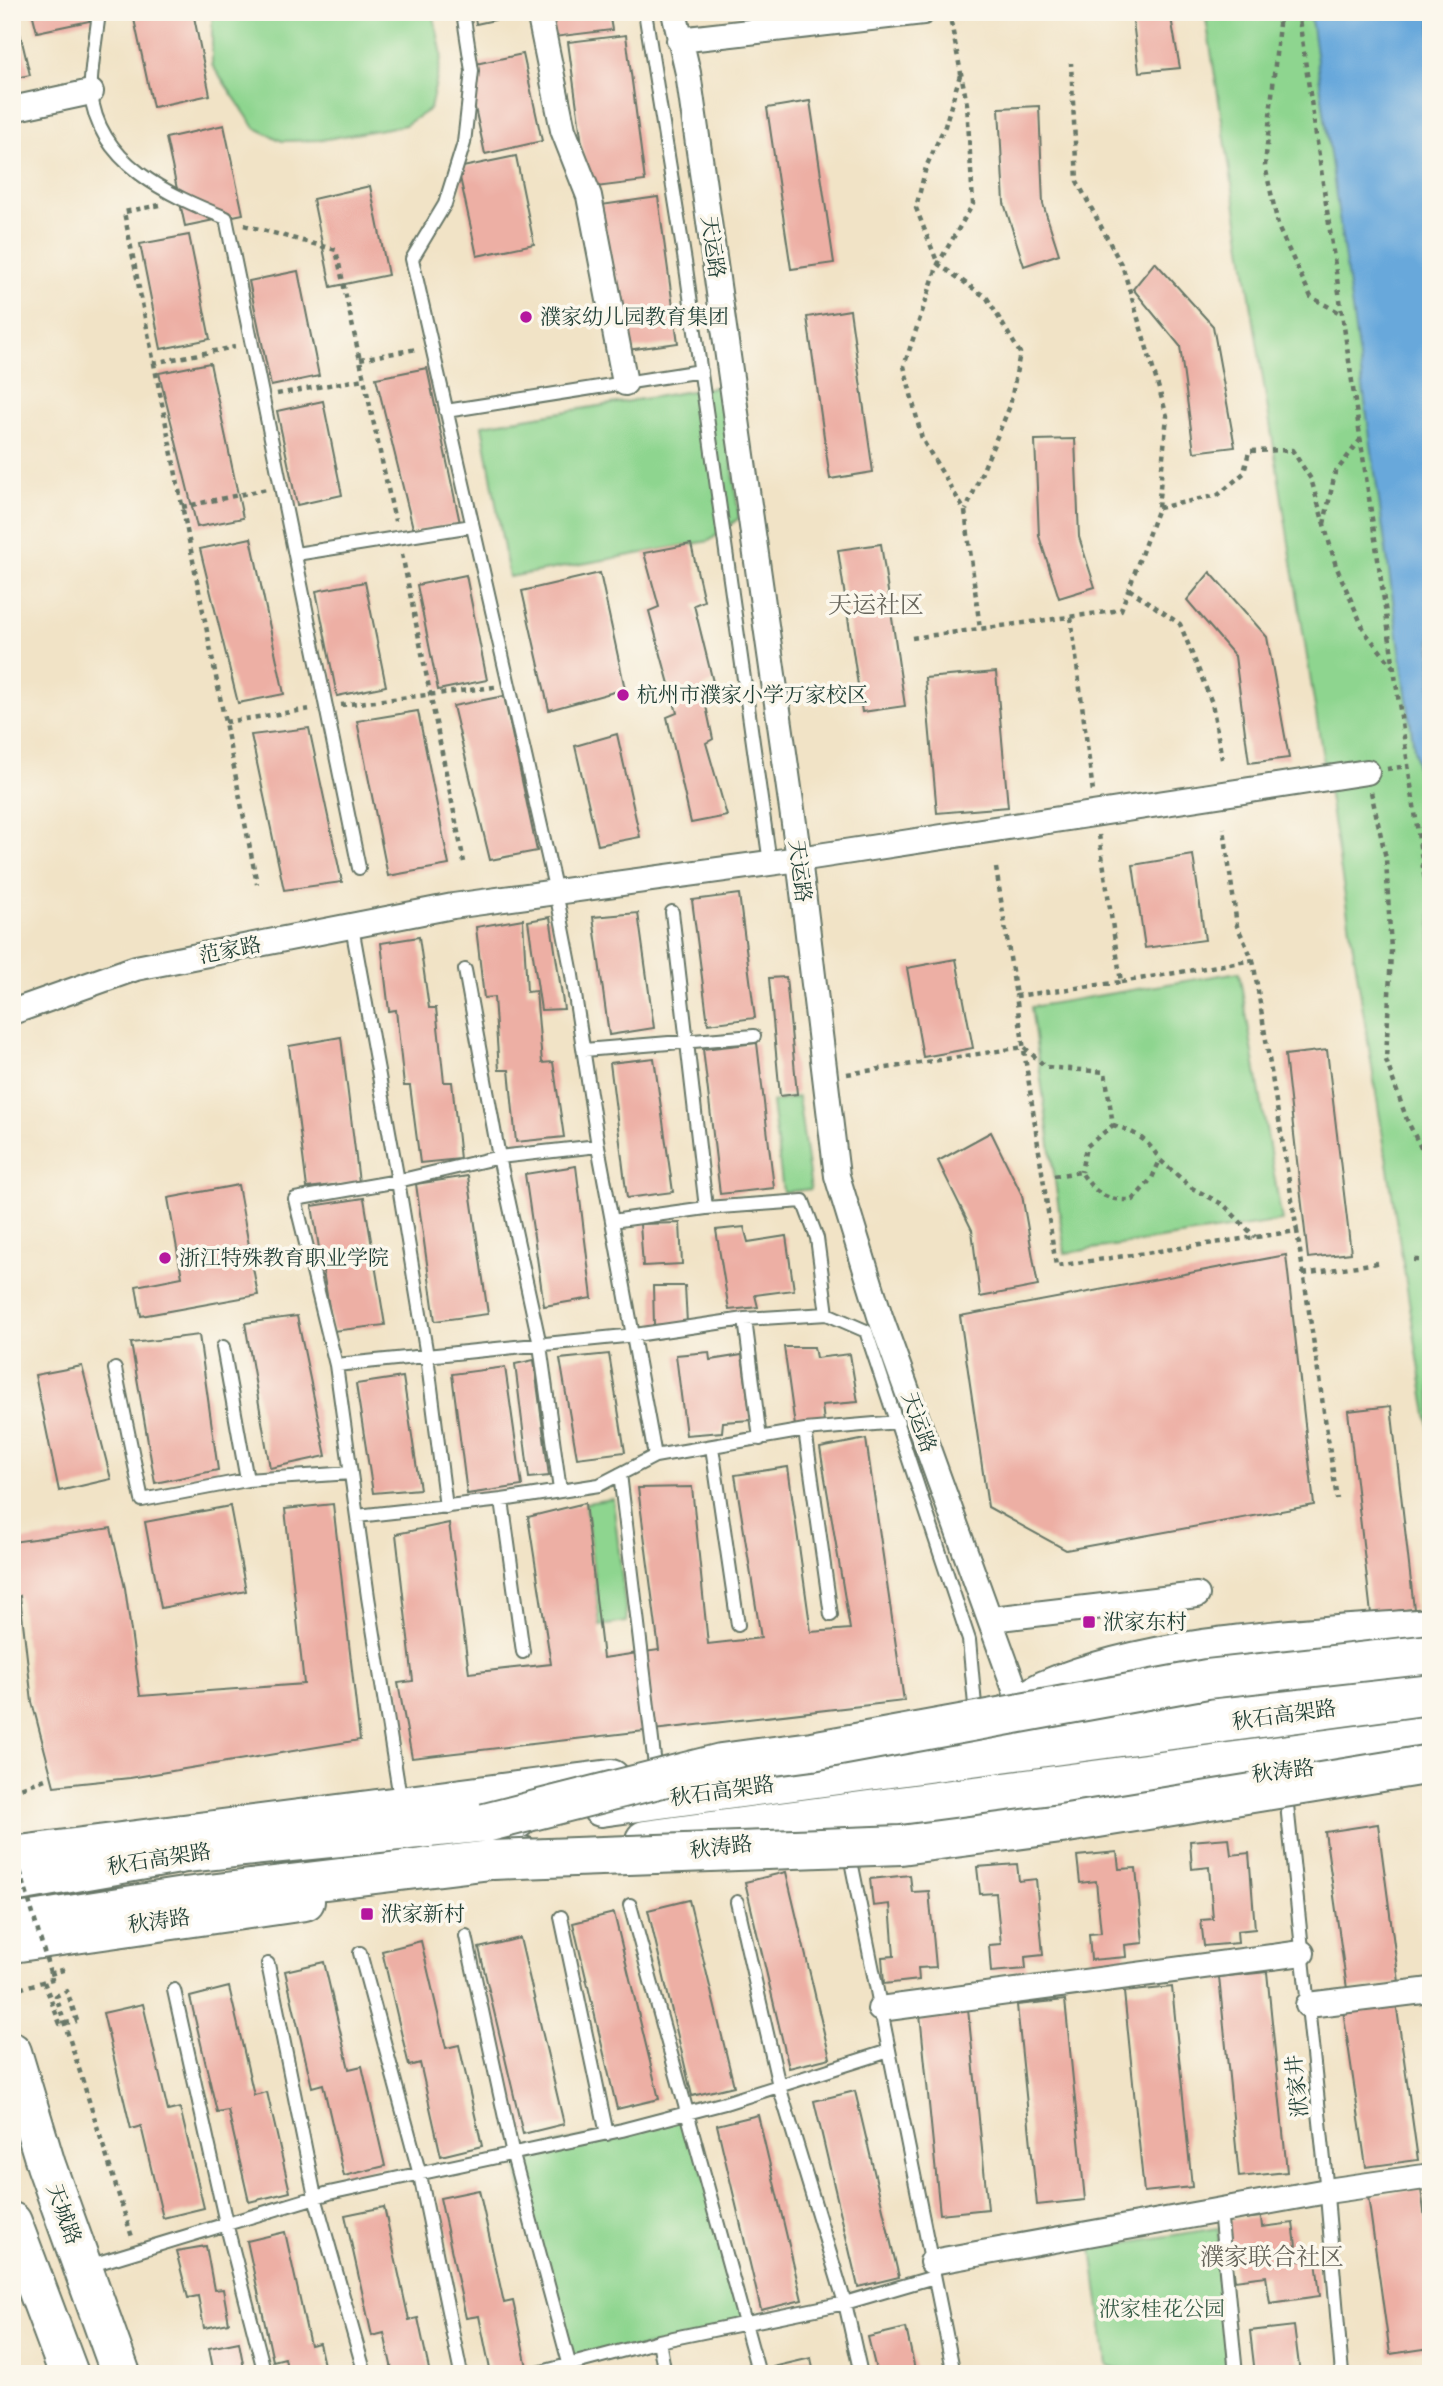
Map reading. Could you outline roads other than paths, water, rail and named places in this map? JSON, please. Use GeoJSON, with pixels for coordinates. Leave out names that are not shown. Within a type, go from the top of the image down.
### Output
{"type":"FeatureCollection","features":[{"type":"Feature","properties":{"kind":"main road"},"geometry":{"type":"LineString","coordinates":[[976,1737],[1043,1691],[1133,1661],[1234,1647],[1431,1628]]}},
{"type":"Feature","properties":{"kind":"main road"},"geometry":{"type":"LineString","coordinates":[[488,1841],[721,1763],[812,1751],[1207,1679],[1431,1654]]}},
{"type":"Feature","properties":{"kind":"main road"},"geometry":{"type":"LineString","coordinates":[[12,1856],[402,1804],[976,1737],[1222,1698],[1431,1678]]}},
{"type":"Feature","properties":{"kind":"main road","name":"秋石高架路"},"geometry":{"type":"LineString","coordinates":[[12,1924],[184,1897],[488,1841],[1431,1695]]}},
{"type":"Feature","properties":{"kind":"main road","name":"秋石高架路"},"geometry":{"type":"LineString","coordinates":[[12,1883],[185,1853],[488,1841],[1431,1735]]}},
{"type":"Feature","properties":{"kind":"main road","name":"秋涛路"},"geometry":{"type":"LineString","coordinates":[[12,1943],[182,1917],[845,1830],[1031,1809],[1263,1773],[1431,1756]]}},
{"type":"Feature","properties":{"kind":"main road"},"geometry":{"type":"LineString","coordinates":[[488,1841],[901,1845],[1074,1821],[1431,1764]]}},
{"type":"Feature","properties":{"kind":"main road"},"geometry":{"type":"LineString","coordinates":[[1031,1809],[1211,1805],[1431,1778]]}},
{"type":"Feature","properties":{"kind":"main road","name":"天城路"},"geometry":{"type":"LineString","coordinates":[[12,2052],[46,2165],[121,2374]]}},
{"type":"Feature","properties":{"kind":"main road"},"geometry":{"type":"LineString","coordinates":[[12,2222],[69,2374]]}},
{"type":"Feature","properties":{"kind":"street"},"geometry":{"type":"LineString","coordinates":[[540,12],[563,130],[589,196],[625,383]]}},
{"type":"Feature","properties":{"kind":"street","name":"天运路"},"geometry":{"type":"LineString","coordinates":[[674,12],[692,101],[799,859],[837,1176],[880,1316],[992,1619],[1021,1706]]}},
{"type":"Feature","properties":{"kind":"street"},"geometry":{"type":"LineString","coordinates":[[679,40],[923,12]]}},
{"type":"Feature","properties":{"kind":"street"},"geometry":{"type":"LineString","coordinates":[[12,109],[91,92]]}},
{"type":"Feature","properties":{"kind":"street","name":"范家路"},"geometry":{"type":"LineString","coordinates":[[12,1012],[136,968],[453,906],[799,859],[1367,772]]}},
{"type":"Feature","properties":{"kind":"street"},"geometry":{"type":"LineString","coordinates":[[992,1619],[1197,1595]]}},
{"type":"Feature","properties":{"kind":"street"},"geometry":{"type":"LineString","coordinates":[[880,2009],[1302,1952]]}},
{"type":"Feature","properties":{"kind":"street"},"geometry":{"type":"LineString","coordinates":[[1308,2005],[1431,1990]]}},
{"type":"Feature","properties":{"kind":"street"},"geometry":{"type":"LineString","coordinates":[[933,2270],[1220,2210],[1431,2176]]}},
{"type":"Feature","properties":{"kind":"lane"},"geometry":{"type":"LineString","coordinates":[[99,12],[91,92],[104,137],[156,187],[226,218],[359,867]]}},
{"type":"Feature","properties":{"kind":"lane"},"geometry":{"type":"LineString","coordinates":[[463,12],[472,71],[464,143],[445,204],[412,259],[556,892],[598,1146],[635,1335],[655,1456]]}},
{"type":"Feature","properties":{"kind":"lane"},"geometry":{"type":"LineString","coordinates":[[645,12],[701,370],[770,863]]}},
{"type":"Feature","properties":{"kind":"lane"},"geometry":{"type":"LineString","coordinates":[[446,411],[701,370]]}},
{"type":"Feature","properties":{"kind":"lane"},"geometry":{"type":"LineString","coordinates":[[296,554],[472,526]]}},
{"type":"Feature","properties":{"kind":"lane"},"geometry":{"type":"LineString","coordinates":[[672,912],[706,1208]]}},
{"type":"Feature","properties":{"kind":"lane"},"geometry":{"type":"LineString","coordinates":[[352,927],[427,1356],[446,1507]]}},
{"type":"Feature","properties":{"kind":"lane"},"geometry":{"type":"LineString","coordinates":[[465,970],[499,1157],[540,1345],[560,1490]]}},
{"type":"Feature","properties":{"kind":"lane"},"geometry":{"type":"LineString","coordinates":[[584,1050],[754,1036]]}},
{"type":"Feature","properties":{"kind":"lane"},"geometry":{"type":"LineString","coordinates":[[402,1804],[336,1365],[295,1199],[398,1181],[499,1157],[598,1146]]}},
{"type":"Feature","properties":{"kind":"lane"},"geometry":{"type":"LineString","coordinates":[[612,1221],[706,1208],[803,1201],[817,1238],[827,1314]]}},
{"type":"Feature","properties":{"kind":"lane"},"geometry":{"type":"LineString","coordinates":[[336,1365],[635,1335],[745,1319],[827,1314],[866,1331],[970,1640],[976,1737]]}},
{"type":"Feature","properties":{"kind":"lane"},"geometry":{"type":"LineString","coordinates":[[745,1319],[760,1439]]}},
{"type":"Feature","properties":{"kind":"lane"},"geometry":{"type":"LineString","coordinates":[[223,1347],[247,1480]]}},
{"type":"Feature","properties":{"kind":"lane"},"geometry":{"type":"LineString","coordinates":[[115,1369],[142,1500],[247,1480],[351,1474]]}},
{"type":"Feature","properties":{"kind":"lane"},"geometry":{"type":"LineString","coordinates":[[357,1516],[502,1500],[599,1485],[655,1456],[804,1430],[898,1422]]}},
{"type":"Feature","properties":{"kind":"lane"},"geometry":{"type":"LineString","coordinates":[[804,1430],[831,1615]]}},
{"type":"Feature","properties":{"kind":"lane"},"geometry":{"type":"LineString","coordinates":[[712,1447],[738,1625]]}},
{"type":"Feature","properties":{"kind":"lane"},"geometry":{"type":"LineString","coordinates":[[620,1474],[656,1774]]}},
{"type":"Feature","properties":{"kind":"lane"},"geometry":{"type":"LineString","coordinates":[[502,1500],[523,1652]]}},
{"type":"Feature","properties":{"kind":"lane","name":"洑家井"},"geometry":{"type":"LineString","coordinates":[[1286,1795],[1327,2191],[1342,2374]]}},
{"type":"Feature","properties":{"kind":"lane"},"geometry":{"type":"LineString","coordinates":[[845,1830],[954,2374]]}},
{"type":"Feature","properties":{"kind":"lane"},"geometry":{"type":"LineString","coordinates":[[737,1902],[779,2086],[845,2303],[861,2374]]}},
{"type":"Feature","properties":{"kind":"lane"},"geometry":{"type":"LineString","coordinates":[[630,1905],[686,2113],[748,2325],[759,2374]]}},
{"type":"Feature","properties":{"kind":"lane"},"geometry":{"type":"LineString","coordinates":[[561,1917],[607,2134]]}},
{"type":"Feature","properties":{"kind":"lane"},"geometry":{"type":"LineString","coordinates":[[466,1936],[513,2155],[571,2368]]}},
{"type":"Feature","properties":{"kind":"lane"},"geometry":{"type":"LineString","coordinates":[[360,1953],[420,2175],[461,2374]]}},
{"type":"Feature","properties":{"kind":"lane"},"geometry":{"type":"LineString","coordinates":[[268,1964],[315,2197],[365,2374]]}},
{"type":"Feature","properties":{"kind":"lane"},"geometry":{"type":"LineString","coordinates":[[174,1990],[226,2223],[265,2374]]}},
{"type":"Feature","properties":{"kind":"lane"},"geometry":{"type":"LineString","coordinates":[[83,2268],[315,2197],[607,2134],[779,2086],[889,2051]]}},
{"type":"Feature","properties":{"kind":"lane"},"geometry":{"type":"LineString","coordinates":[[1220,2210],[1236,2374]]}},
{"type":"Feature","properties":{"kind":"lane"},"geometry":{"type":"LineString","coordinates":[[534,2374],[571,2368],[659,2341],[748,2325],[845,2303],[933,2270]]}},
{"type":"Feature","properties":{"kind":"lane"},"geometry":{"type":"LineString","coordinates":[[659,2341],[665,2374]]}},
{"type":"Feature","properties":{"kind":"water"},"geometry":{"type":"Polygon","coordinates":[[[1310,12],[1431,12],[1431,869],[1310,12]]]}},
{"type":"Feature","properties":{"kind":"place","name":"濮家幼儿园教育集团"},"geometry":{"type":"Point","coordinates":[526,317]}},
{"type":"Feature","properties":{"kind":"place","name":"杭州市濮家小学万家校区"},"geometry":{"type":"Point","coordinates":[623,695]}},
{"type":"Feature","properties":{"kind":"place","name":"浙江特殊教育职业学院"},"geometry":{"type":"Point","coordinates":[165,1258]}},
{"type":"Feature","properties":{"kind":"place","name":"洑家东村"},"geometry":{"type":"Point","coordinates":[1089,1622]}},
{"type":"Feature","properties":{"kind":"place","name":"洑家新村"},"geometry":{"type":"Point","coordinates":[367,1914]}},
{"type":"Feature","properties":{"kind":"district","name":"天运社区"},"geometry":{"type":"Point","coordinates":[876,605]}},
{"type":"Feature","properties":{"kind":"district","name":"濮家联合社区"},"geometry":{"type":"Point","coordinates":[1272,2257]}},
{"type":"Feature","properties":{"kind":"park label","name":"洑家桂花公园"},"geometry":{"type":"Point","coordinates":[1162,2309]}}]}
